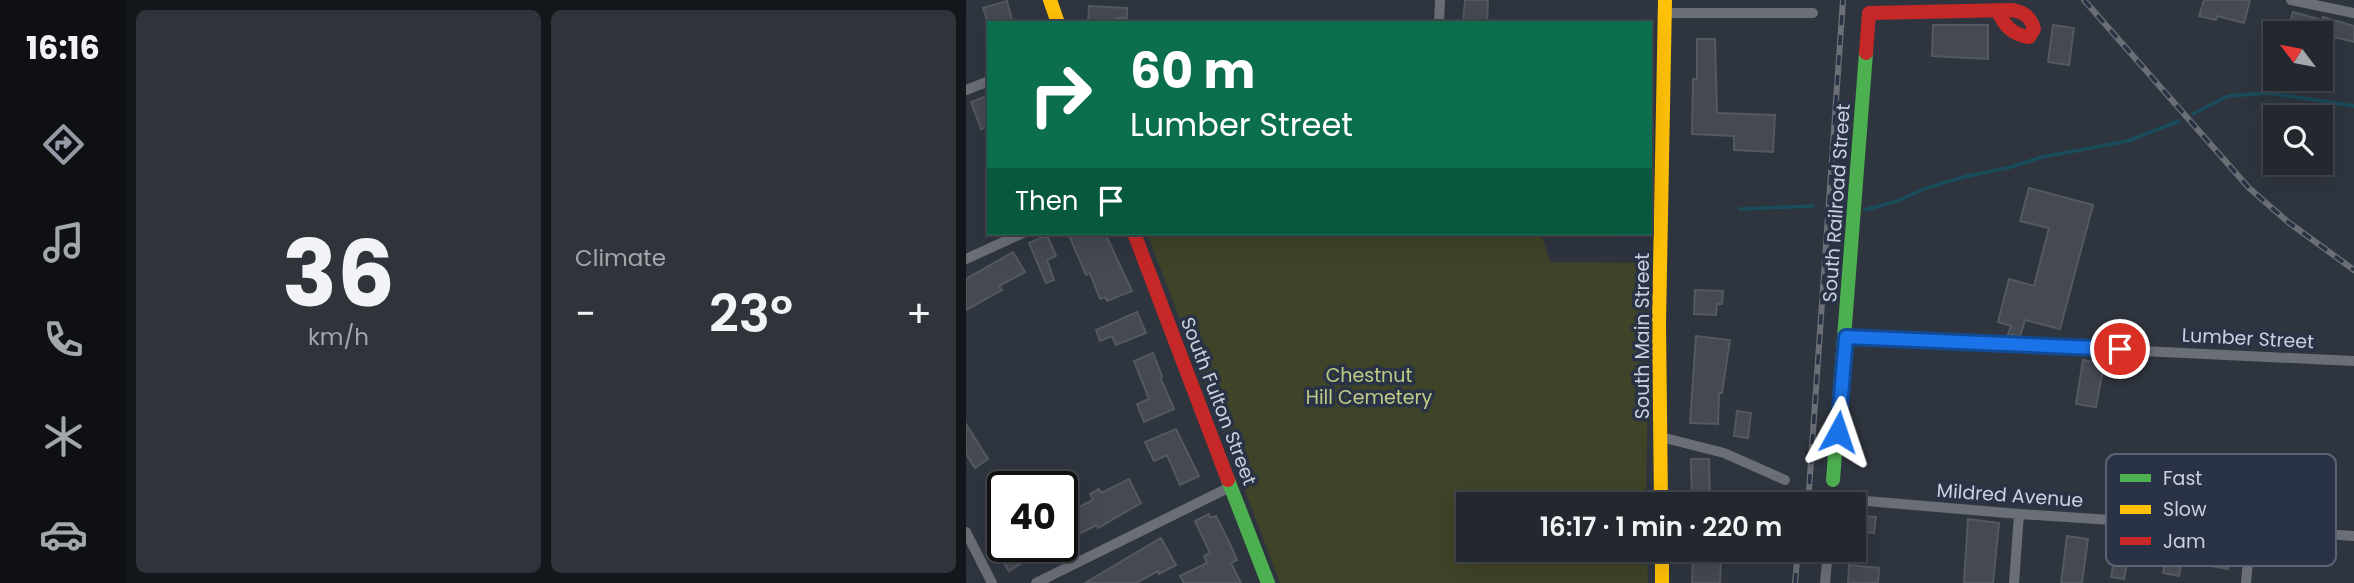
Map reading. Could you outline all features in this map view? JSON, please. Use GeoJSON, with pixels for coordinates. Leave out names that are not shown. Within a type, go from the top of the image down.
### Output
{"type":"FeatureCollection","features":[{"type":"Feature","properties":{"kind":"street"},"geometry":{"type":"LineString","coordinates":[[1050,0],[1057,21]]}},
{"type":"Feature","properties":{"kind":"street"},"geometry":{"type":"LineString","coordinates":[[1439,21],[1440,0]]}},
{"type":"Feature","properties":{"kind":"street"},"geometry":{"type":"LineString","coordinates":[[2291,0],[2354,13]]}},
{"type":"Feature","properties":{"kind":"street"},"geometry":{"type":"LineString","coordinates":[[1665,7],[1813,13]]}},
{"type":"Feature","properties":{"kind":"street","name":"South Main Street"},"geometry":{"type":"LineString","coordinates":[[1661,492],[1656,173],[1665,7]]}},
{"type":"Feature","properties":{"kind":"street","name":"South Railroad Street"},"geometry":{"type":"LineString","coordinates":[[1833,480],[1869,13],[2000,10]]}},
{"type":"Feature","properties":{"kind":"street"},"geometry":{"type":"LineString","coordinates":[[966,90],[987,82]]}},
{"type":"Feature","properties":{"kind":"street"},"geometry":{"type":"LineString","coordinates":[[966,259],[1019,235]]}},
{"type":"Feature","properties":{"kind":"street","name":"South Fulton Street"},"geometry":{"type":"LineString","coordinates":[[1135,235],[1268,583]]}},
{"type":"Feature","properties":{"kind":"street","name":"Lumber Street"},"geometry":{"type":"LineString","coordinates":[[1846,337],[2354,361]]}},
{"type":"Feature","properties":{"kind":"street"},"geometry":{"type":"LineString","coordinates":[[1661,437],[1724,453],[1785,480]]}},
{"type":"Feature","properties":{"kind":"street"},"geometry":{"type":"LineString","coordinates":[[1036,583],[1231,486]]}},
{"type":"Feature","properties":{"kind":"street","name":"Mildred Avenue"},"geometry":{"type":"LineString","coordinates":[[1866,503],[2106,520]]}},
{"type":"Feature","properties":{"kind":"street"},"geometry":{"type":"LineString","coordinates":[[2014,583],[2019,514]]}},
{"type":"Feature","properties":{"kind":"street"},"geometry":{"type":"LineString","coordinates":[[966,532],[992,583]]}},
{"type":"Feature","properties":{"kind":"street","name":"Mildred Avenue"},"geometry":{"type":"LineString","coordinates":[[2336,535],[2354,536]]}},
{"type":"Feature","properties":{"kind":"street"},"geometry":{"type":"LineString","coordinates":[[1662,562],[1662,583]]}},
{"type":"Feature","properties":{"kind":"street"},"geometry":{"type":"LineString","coordinates":[[1825,583],[1827,562]]}},
{"type":"Feature","properties":{"kind":"green space","name":"Chestnut Hill Cemetery"},"geometry":{"type":"Polygon","coordinates":[[[1148,235],[1542,235],[1550,262],[1650,263],[1646,492],[1456,492],[1456,562],[1647,562],[1648,583],[1280,583],[1148,235]]]}},
{"type":"Feature","properties":{"kind":"building"},"geometry":{"type":"Polygon","coordinates":[[[1465,0],[1488,0],[1487,21],[1463,21],[1465,0]]]}},
{"type":"Feature","properties":{"kind":"building"},"geometry":{"type":"Polygon","coordinates":[[[2204,0],[2250,0],[2244,23],[2217,16],[2216,20],[2199,16],[2204,0]]]}},
{"type":"Feature","properties":{"kind":"building"},"geometry":{"type":"Polygon","coordinates":[[[1007,1],[1012,20],[987,21],[983,8],[1007,1]]]}},
{"type":"Feature","properties":{"kind":"building"},"geometry":{"type":"Polygon","coordinates":[[[1089,6],[1127,8],[1127,18],[1116,18],[1116,21],[1088,21],[1089,6]]]}},
{"type":"Feature","properties":{"kind":"building"},"geometry":{"type":"Polygon","coordinates":[[[2293,12],[2322,20],[2323,17],[2354,26],[2354,42],[2334,37],[2333,41],[2333,21],[2290,21],[2293,12]]]}},
{"type":"Feature","properties":{"kind":"building"},"geometry":{"type":"Polygon","coordinates":[[[1933,25],[1988,25],[1988,59],[1932,56],[1933,25]]]}},
{"type":"Feature","properties":{"kind":"building"},"geometry":{"type":"Polygon","coordinates":[[[2053,25],[2074,28],[2069,65],[2048,62],[2053,25]]]}},
{"type":"Feature","properties":{"kind":"building"},"geometry":{"type":"Polygon","coordinates":[[[1697,39],[1715,39],[1717,113],[1775,115],[1773,152],[1734,150],[1734,136],[1692,134],[1693,79],[1697,79],[1697,39]]]}},
{"type":"Feature","properties":{"kind":"building"},"geometry":{"type":"Polygon","coordinates":[[[987,96],[987,127],[981,129],[971,102],[987,96]]]}},
{"type":"Feature","properties":{"kind":"building"},"geometry":{"type":"Polygon","coordinates":[[[2029,188],[2093,205],[2060,329],[2025,320],[2020,337],[2008,334],[2011,326],[1998,322],[2009,279],[2034,286],[2049,228],[2020,221],[2029,188]]]}},
{"type":"Feature","properties":{"kind":"building"},"geometry":{"type":"Polygon","coordinates":[[[1047,235],[1056,256],[1047,260],[1054,280],[1046,283],[1029,243],[1047,235]]]}},
{"type":"Feature","properties":{"kind":"building"},"geometry":{"type":"Polygon","coordinates":[[[1069,235],[1106,235],[1132,291],[1107,301],[1105,297],[1100,299],[1090,273],[1086,275],[1069,235]]]}},
{"type":"Feature","properties":{"kind":"building"},"geometry":{"type":"Polygon","coordinates":[[[1013,252],[1025,272],[999,286],[1002,290],[966,310],[966,279],[1013,252]]]}},
{"type":"Feature","properties":{"kind":"building"},"geometry":{"type":"Polygon","coordinates":[[[1695,290],[1723,291],[1722,304],[1717,304],[1716,315],[1694,314],[1695,290]]]}},
{"type":"Feature","properties":{"kind":"building"},"geometry":{"type":"Polygon","coordinates":[[[1137,312],[1146,333],[1116,345],[1112,336],[1100,341],[1096,330],[1137,312]]]}},
{"type":"Feature","properties":{"kind":"building"},"geometry":{"type":"Polygon","coordinates":[[[1696,336],[1730,340],[1722,393],[1719,393],[1718,424],[1690,423],[1696,336]]]}},
{"type":"Feature","properties":{"kind":"building"},"geometry":{"type":"Polygon","coordinates":[[[1153,353],[1174,409],[1144,422],[1137,404],[1149,399],[1134,361],[1153,353]]]}},
{"type":"Feature","properties":{"kind":"building"},"geometry":{"type":"Polygon","coordinates":[[[2083,360],[2104,364],[2096,407],[2076,404],[2083,360]]]}},
{"type":"Feature","properties":{"kind":"building"},"geometry":{"type":"Polygon","coordinates":[[[1737,411],[1751,413],[1748,438],[1734,436],[1737,411]]]}},
{"type":"Feature","properties":{"kind":"building"},"geometry":{"type":"Polygon","coordinates":[[[966,424],[988,459],[975,468],[966,454],[966,424]]]}},
{"type":"Feature","properties":{"kind":"building"},"geometry":{"type":"Polygon","coordinates":[[[1176,429],[1199,476],[1180,485],[1167,455],[1154,461],[1145,442],[1176,429]]]}},
{"type":"Feature","properties":{"kind":"building"},"geometry":{"type":"Polygon","coordinates":[[[1691,459],[1709,459],[1710,492],[1692,492],[1691,459]]]}},
{"type":"Feature","properties":{"kind":"building"},"geometry":{"type":"Polygon","coordinates":[[[1129,479],[1141,503],[1098,528],[1097,525],[1078,534],[1078,507],[1093,500],[1090,494],[1099,489],[1101,493],[1129,479]]]}},
{"type":"Feature","properties":{"kind":"building"},"geometry":{"type":"Polygon","coordinates":[[[1209,514],[1210,518],[1216,516],[1230,544],[1237,560],[1231,563],[1241,583],[1184,583],[1180,576],[1207,563],[1204,556],[1210,553],[1195,521],[1209,514]]]}},
{"type":"Feature","properties":{"kind":"building"},"geometry":{"type":"Polygon","coordinates":[[[1866,516],[1876,517],[1874,533],[1866,532],[1866,516]]]}},
{"type":"Feature","properties":{"kind":"building"},"geometry":{"type":"Polygon","coordinates":[[[1968,519],[1999,523],[1993,583],[1964,583],[1968,519]]]}},
{"type":"Feature","properties":{"kind":"building"},"geometry":{"type":"Polygon","coordinates":[[[2067,536],[2088,539],[2082,583],[2061,583],[2067,536]]]}},
{"type":"Feature","properties":{"kind":"building"},"geometry":{"type":"Polygon","coordinates":[[[1161,538],[1176,565],[1136,583],[1085,583],[1161,538]]]}},
{"type":"Feature","properties":{"kind":"building"},"geometry":{"type":"Polygon","coordinates":[[[1003,562],[1023,562],[1009,571],[1003,562]]]}},
{"type":"Feature","properties":{"kind":"building"},"geometry":{"type":"Polygon","coordinates":[[[1693,562],[1721,562],[1720,583],[1692,583],[1693,562]]]}},
{"type":"Feature","properties":{"kind":"building"},"geometry":{"type":"Polygon","coordinates":[[[1849,565],[1879,568],[1878,583],[1848,583],[1849,565]]]}},
{"type":"Feature","properties":{"kind":"building"},"geometry":{"type":"Polygon","coordinates":[[[2113,566],[2126,566],[2124,579],[2111,577],[2113,566]]]}},
{"type":"Feature","properties":{"kind":"building"},"geometry":{"type":"Polygon","coordinates":[[[2164,566],[2181,566],[2179,576],[2163,573],[2164,566]]]}},
{"type":"Feature","properties":{"kind":"waterway"},"geometry":{"type":"LineString","coordinates":[[2193,114],[2228,96],[2269,93],[2354,106]]}},
{"type":"Feature","properties":{"kind":"waterway"},"geometry":{"type":"LineString","coordinates":[[1865,210],[1968,176],[2042,157],[2128,141],[2179,121]]}},
{"type":"Feature","properties":{"kind":"waterway"},"geometry":{"type":"LineString","coordinates":[[1740,209],[1813,206]]}},
{"type":"Feature","properties":{"kind":"waterway"},"geometry":{"type":"LineString","coordinates":[[1840,208],[1848,212]]}},
{"type":"Feature","properties":{"kind":"railway"},"geometry":{"type":"LineString","coordinates":[[1809,492],[1843,0]]}},
{"type":"Feature","properties":{"kind":"railway"},"geometry":{"type":"LineString","coordinates":[[2084,0],[2249,188],[2288,222],[2354,270]]}},
{"type":"Feature","properties":{"kind":"railway"},"geometry":{"type":"LineString","coordinates":[[1795,583],[1797,562]]}},
{"type":"Feature","properties":{"kind":"traffic: fast"},"geometry":{"type":"LineString","coordinates":[[1833,480],[1866,53]]}},
{"type":"Feature","properties":{"kind":"traffic: fast"},"geometry":{"type":"LineString","coordinates":[[1228,480],[1268,583]]}},
{"type":"Feature","properties":{"kind":"traffic: slow"},"geometry":{"type":"LineString","coordinates":[[1050,0],[1057,21]]}},
{"type":"Feature","properties":{"kind":"traffic: slow"},"geometry":{"type":"LineString","coordinates":[[1661,492],[1659,323],[1665,0]]}},
{"type":"Feature","properties":{"kind":"traffic: slow"},"geometry":{"type":"LineString","coordinates":[[1662,562],[1662,583]]}},
{"type":"Feature","properties":{"kind":"traffic: jam"},"geometry":{"type":"LineString","coordinates":[[1866,53],[1869,13],[2012,10],[2031,21],[2034,29],[2029,37],[2009,28],[2003,20],[2000,15],[1997,10]]}},
{"type":"Feature","properties":{"kind":"traffic: jam"},"geometry":{"type":"LineString","coordinates":[[1135,235],[1228,480]]}},
{"type":"Feature","properties":{"kind":"route"},"geometry":{"type":"LineString","coordinates":[[1838,432],[1846,337],[2120,349]]}}]}
